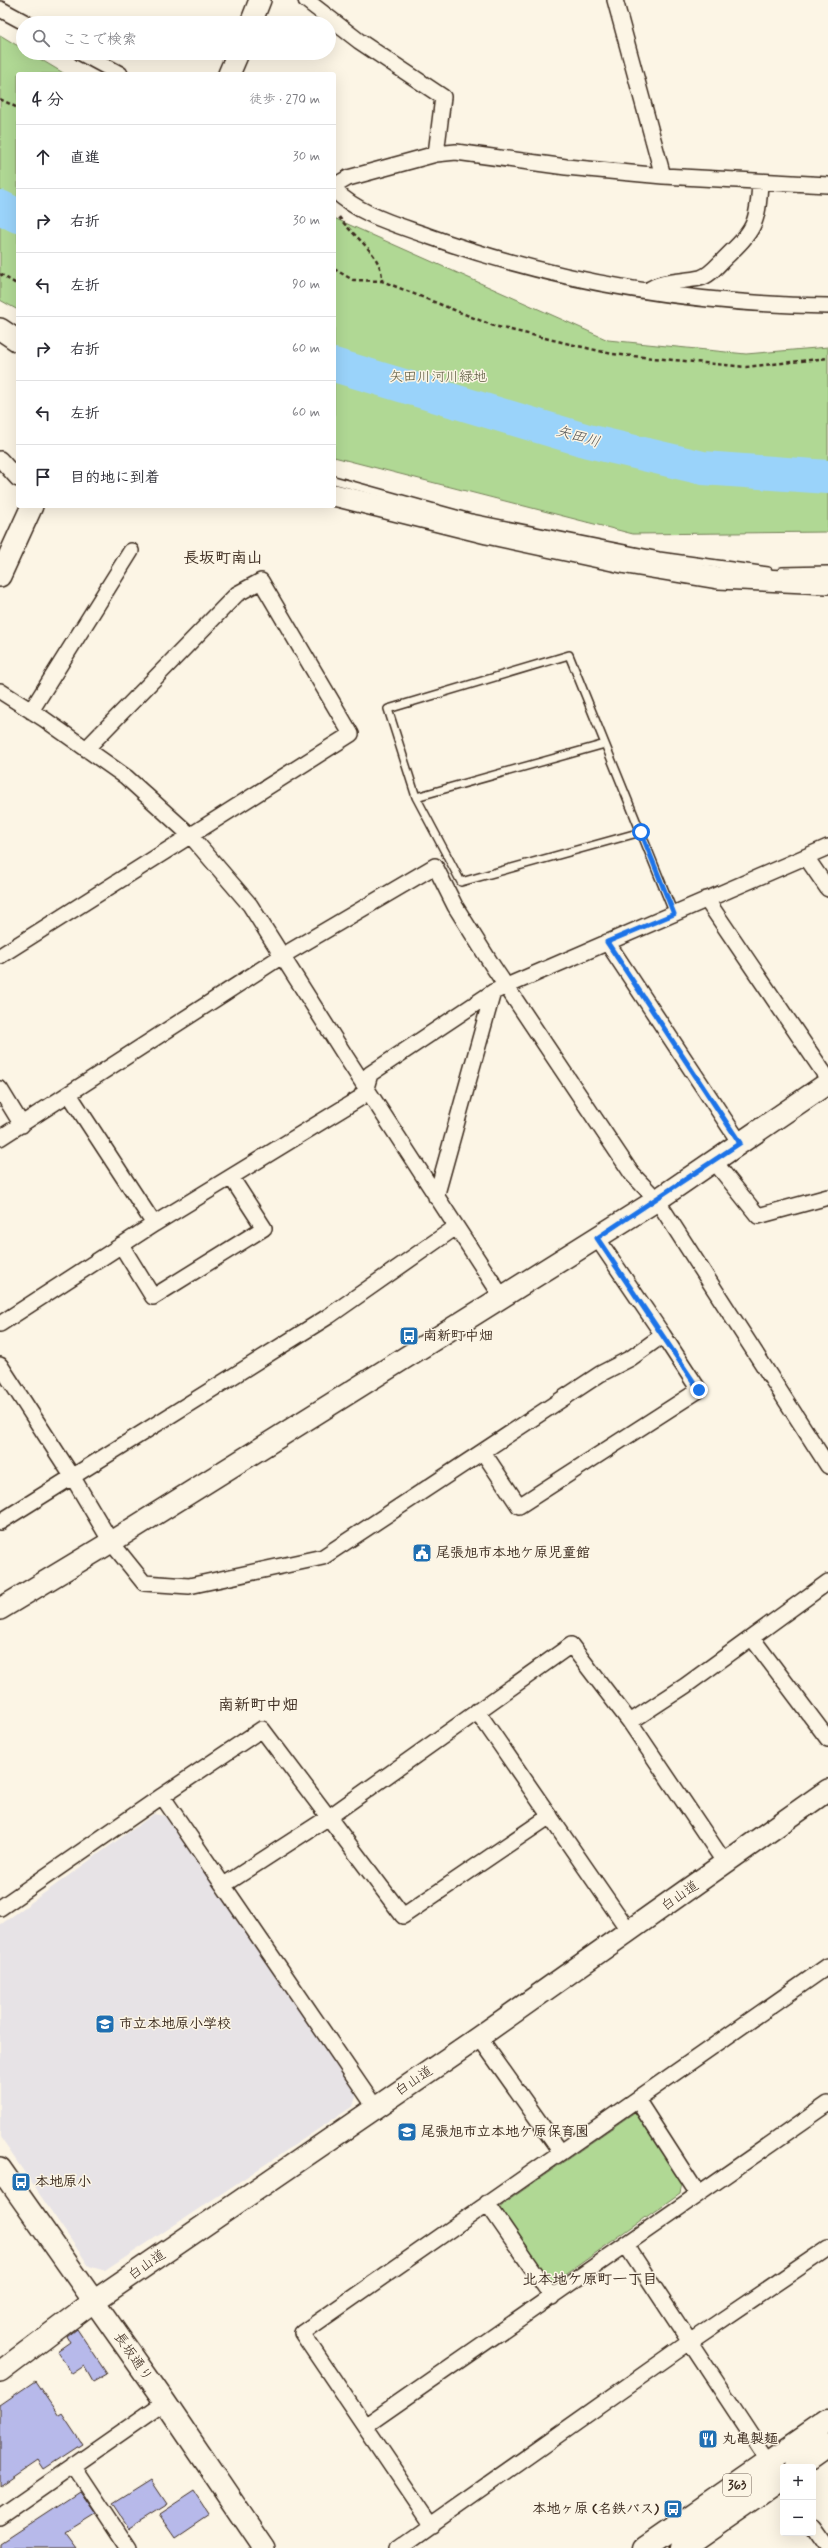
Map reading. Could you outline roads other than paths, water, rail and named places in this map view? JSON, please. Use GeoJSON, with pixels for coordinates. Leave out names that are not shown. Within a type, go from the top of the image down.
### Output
{"type":"FeatureCollection","features":[{"type":"Feature","properties":{"kind":"highway","name":"363"},"geometry":{"type":"LineString","coordinates":[[681,2548],[779,2476],[828,2420]]}},
{"type":"Feature","properties":{"kind":"highway"},"geometry":{"type":"LineString","coordinates":[[801,2464],[828,2445]]}},
{"type":"Feature","properties":{"kind":"highway","name":"363"},"geometry":{"type":"LineString","coordinates":[[645,2548],[779,2476]]}},
{"type":"Feature","properties":{"kind":"street"},"geometry":{"type":"LineString","coordinates":[[254,16],[260,0]]}},
{"type":"Feature","properties":{"kind":"street"},"geometry":{"type":"LineString","coordinates":[[306,0],[327,16]]}},
{"type":"Feature","properties":{"kind":"street"},"geometry":{"type":"LineString","coordinates":[[615,0],[663,176]]}},
{"type":"Feature","properties":{"kind":"street"},"geometry":{"type":"LineString","coordinates":[[0,9],[16,18]]}},
{"type":"Feature","properties":{"kind":"street"},"geometry":{"type":"LineString","coordinates":[[336,23],[359,41],[443,97],[436,154]]}},
{"type":"Feature","properties":{"kind":"street"},"geometry":{"type":"LineString","coordinates":[[94,60],[116,72]]}},
{"type":"Feature","properties":{"kind":"street"},"geometry":{"type":"LineString","coordinates":[[230,72],[235,60]]}},
{"type":"Feature","properties":{"kind":"street"},"geometry":{"type":"LineString","coordinates":[[336,185],[348,178],[436,154],[456,152],[566,167],[663,176],[828,185]]}},
{"type":"Feature","properties":{"kind":"street"},"geometry":{"type":"LineString","coordinates":[[647,291],[655,284],[702,278],[713,270],[749,235],[759,206],[760,182]]}},
{"type":"Feature","properties":{"kind":"street"},"geometry":{"type":"LineString","coordinates":[[336,192],[346,202],[379,219],[486,257],[587,281],[685,297],[775,305],[828,306]]}},
{"type":"Feature","properties":{"kind":"street"},"geometry":{"type":"LineString","coordinates":[[0,329],[16,340]]}},
{"type":"Feature","properties":{"kind":"street"},"geometry":{"type":"LineString","coordinates":[[0,459],[16,477]]}},
{"type":"Feature","properties":{"kind":"street"},"geometry":{"type":"LineString","coordinates":[[336,495],[487,533],[627,563],[718,578],[828,581]]}},
{"type":"Feature","properties":{"kind":"street"},"geometry":{"type":"LineString","coordinates":[[0,576],[31,508]]}},
{"type":"Feature","properties":{"kind":"street"},"geometry":{"type":"LineString","coordinates":[[31,711],[131,551]]}},
{"type":"Feature","properties":{"kind":"street"},"geometry":{"type":"LineString","coordinates":[[0,956],[351,734],[261,581],[237,594],[86,749]]}},
{"type":"Feature","properties":{"kind":"street"},"geometry":{"type":"LineString","coordinates":[[0,691],[126,777],[190,835],[250,905],[366,1088],[502,1297]]}},
{"type":"Feature","properties":{"kind":"street"},"geometry":{"type":"LineString","coordinates":[[0,1324],[154,1224],[360,1098],[366,1088],[370,1074],[494,992],[828,847]]}},
{"type":"Feature","properties":{"kind":"street"},"geometry":{"type":"LineString","coordinates":[[806,856],[828,889]]}},
{"type":"Feature","properties":{"kind":"street"},"geometry":{"type":"LineString","coordinates":[[0,1138],[282,956],[435,866],[455,906],[632,1174],[657,1200],[828,1466]]}},
{"type":"Feature","properties":{"kind":"street"},"geometry":{"type":"LineString","coordinates":[[706,899],[828,1079]]}},
{"type":"Feature","properties":{"kind":"street"},"geometry":{"type":"LineString","coordinates":[[607,942],[740,1143]]}},
{"type":"Feature","properties":{"kind":"street"},"geometry":{"type":"LineString","coordinates":[[436,1196],[494,992]]}},
{"type":"Feature","properties":{"kind":"street"},"geometry":{"type":"LineString","coordinates":[[0,1609],[111,1542],[657,1200],[828,1083]]}},
{"type":"Feature","properties":{"kind":"street"},"geometry":{"type":"LineString","coordinates":[[0,1089],[22,1124]]}},
{"type":"Feature","properties":{"kind":"street"},"geometry":{"type":"LineString","coordinates":[[69,1094],[154,1224]]}},
{"type":"Feature","properties":{"kind":"street"},"geometry":{"type":"LineString","coordinates":[[714,1161],[758,1216],[828,1197]]}},
{"type":"Feature","properties":{"kind":"street"},"geometry":{"type":"LineString","coordinates":[[121,1245],[153,1297],[212,1261],[264,1228],[231,1177]]}},
{"type":"Feature","properties":{"kind":"street"},"geometry":{"type":"LineString","coordinates":[[0,1522],[329,1316],[456,1227]]}},
{"type":"Feature","properties":{"kind":"street"},"geometry":{"type":"LineString","coordinates":[[483,1452],[519,1506],[699,1390],[597,1238]]}},
{"type":"Feature","properties":{"kind":"street"},"geometry":{"type":"LineString","coordinates":[[0,1365],[72,1476],[111,1542],[144,1584],[189,1586],[323,1557],[600,1374],[630,1358],[663,1336]]}},
{"type":"Feature","properties":{"kind":"street"},"geometry":{"type":"LineString","coordinates":[[630,1722],[752,1638],[828,1582]]}},
{"type":"Feature","properties":{"kind":"street"},"geometry":{"type":"LineString","coordinates":[[752,1638],[828,1739]]}},
{"type":"Feature","properties":{"kind":"street"},"geometry":{"type":"LineString","coordinates":[[224,1884],[329,1817],[571,1645],[630,1722],[725,1863]]}},
{"type":"Feature","properties":{"kind":"street"},"geometry":{"type":"LineString","coordinates":[[477,1711],[629,1931]]}},
{"type":"Feature","properties":{"kind":"street"},"geometry":{"type":"LineString","coordinates":[[0,1908],[262,1729],[403,1916],[550,1816]]}},
{"type":"Feature","properties":{"kind":"street","name":"白山道"},"geometry":{"type":"LineString","coordinates":[[0,2372],[94,2302],[375,2107],[479,2037],[828,1790]]}},
{"type":"Feature","properties":{"kind":"street"},"geometry":{"type":"LineString","coordinates":[[162,1796],[224,1884],[375,2107]]}},
{"type":"Feature","properties":{"kind":"street"},"geometry":{"type":"LineString","coordinates":[[432,2525],[302,2333],[560,2151],[638,2101],[828,1966]]}},
{"type":"Feature","properties":{"kind":"street"},"geometry":{"type":"LineString","coordinates":[[479,2037],[560,2151]]}},
{"type":"Feature","properties":{"kind":"street"},"geometry":{"type":"LineString","coordinates":[[638,2101],[698,2194]]}},
{"type":"Feature","properties":{"kind":"street"},"geometry":{"type":"LineString","coordinates":[[365,2426],[828,2104]]}},
{"type":"Feature","properties":{"kind":"street","name":"長坂通り"},"geometry":{"type":"LineString","coordinates":[[0,2168],[165,2402],[264,2548]]}},
{"type":"Feature","properties":{"kind":"street"},"geometry":{"type":"LineString","coordinates":[[487,2203],[552,2297]]}},
{"type":"Feature","properties":{"kind":"street"},"geometry":{"type":"LineString","coordinates":[[626,2245],[779,2476]]}},
{"type":"Feature","properties":{"kind":"street"},"geometry":{"type":"LineString","coordinates":[[398,2548],[690,2341],[828,2248]]}},
{"type":"Feature","properties":{"kind":"street"},"geometry":{"type":"LineString","coordinates":[[0,2517],[165,2402]]}},
{"type":"Feature","properties":{"kind":"street"},"geometry":{"type":"LineString","coordinates":[[73,2465],[128,2548]]}},
{"type":"Feature","properties":{"kind":"street"},"geometry":{"type":"LineString","coordinates":[[816,2530],[828,2546]]}},
{"type":"Feature","properties":{"kind":"lane"},"geometry":{"type":"LineString","coordinates":[[336,481],[471,518],[659,556],[773,571],[828,581]]}},
{"type":"Feature","properties":{"kind":"lane"},"geometry":{"type":"LineString","coordinates":[[641,832],[461,882],[416,797],[388,709],[569,655],[641,832],[674,914]]}},
{"type":"Feature","properties":{"kind":"lane"},"geometry":{"type":"LineString","coordinates":[[416,797],[605,744]]}},
{"type":"Feature","properties":{"kind":"lane"},"geometry":{"type":"LineString","coordinates":[[439,874],[451,864]]}},
{"type":"Feature","properties":{"kind":"waterway","name":"矢田川"},"geometry":{"type":"LineString","coordinates":[[0,207],[16,215]]}},
{"type":"Feature","properties":{"kind":"waterway","name":"矢田川"},"geometry":{"type":"LineString","coordinates":[[336,366],[588,441],[703,468],[828,477]]}},
{"type":"Feature","properties":{"kind":"place","name":"南新町中畑"},"geometry":{"type":"Point","coordinates":[409,1336]}},
{"type":"Feature","properties":{"kind":"place","name":"尾張旭市本地ケ原児童館"},"geometry":{"type":"Point","coordinates":[422,1553]}},
{"type":"Feature","properties":{"kind":"place","name":"市立本地原小学校"},"geometry":{"type":"Point","coordinates":[105,2024]}},
{"type":"Feature","properties":{"kind":"place","name":"尾張旭市立本地ケ原保育園"},"geometry":{"type":"Point","coordinates":[407,2132]}},
{"type":"Feature","properties":{"kind":"place","name":"本地原小"},"geometry":{"type":"Point","coordinates":[21,2182]}},
{"type":"Feature","properties":{"kind":"place","name":"丸亀製麺"},"geometry":{"type":"Point","coordinates":[708,2439]}},
{"type":"Feature","properties":{"kind":"place","name":"本地ヶ原 (名鉄バス)"},"geometry":{"type":"Point","coordinates":[673,2509]}},
{"type":"Feature","properties":{"kind":"district","name":"長坂町南山"},"geometry":{"type":"Point","coordinates":[223,558]}},
{"type":"Feature","properties":{"kind":"district","name":"南新町中畑"},"geometry":{"type":"Point","coordinates":[258,1705]}},
{"type":"Feature","properties":{"kind":"district","name":"北本地ケ原町一丁目"},"geometry":{"type":"Point","coordinates":[590,2280]}},
{"type":"Feature","properties":{"kind":"park label","name":"矢田川河川緑地"},"geometry":{"type":"Point","coordinates":[438,377]}}]}
